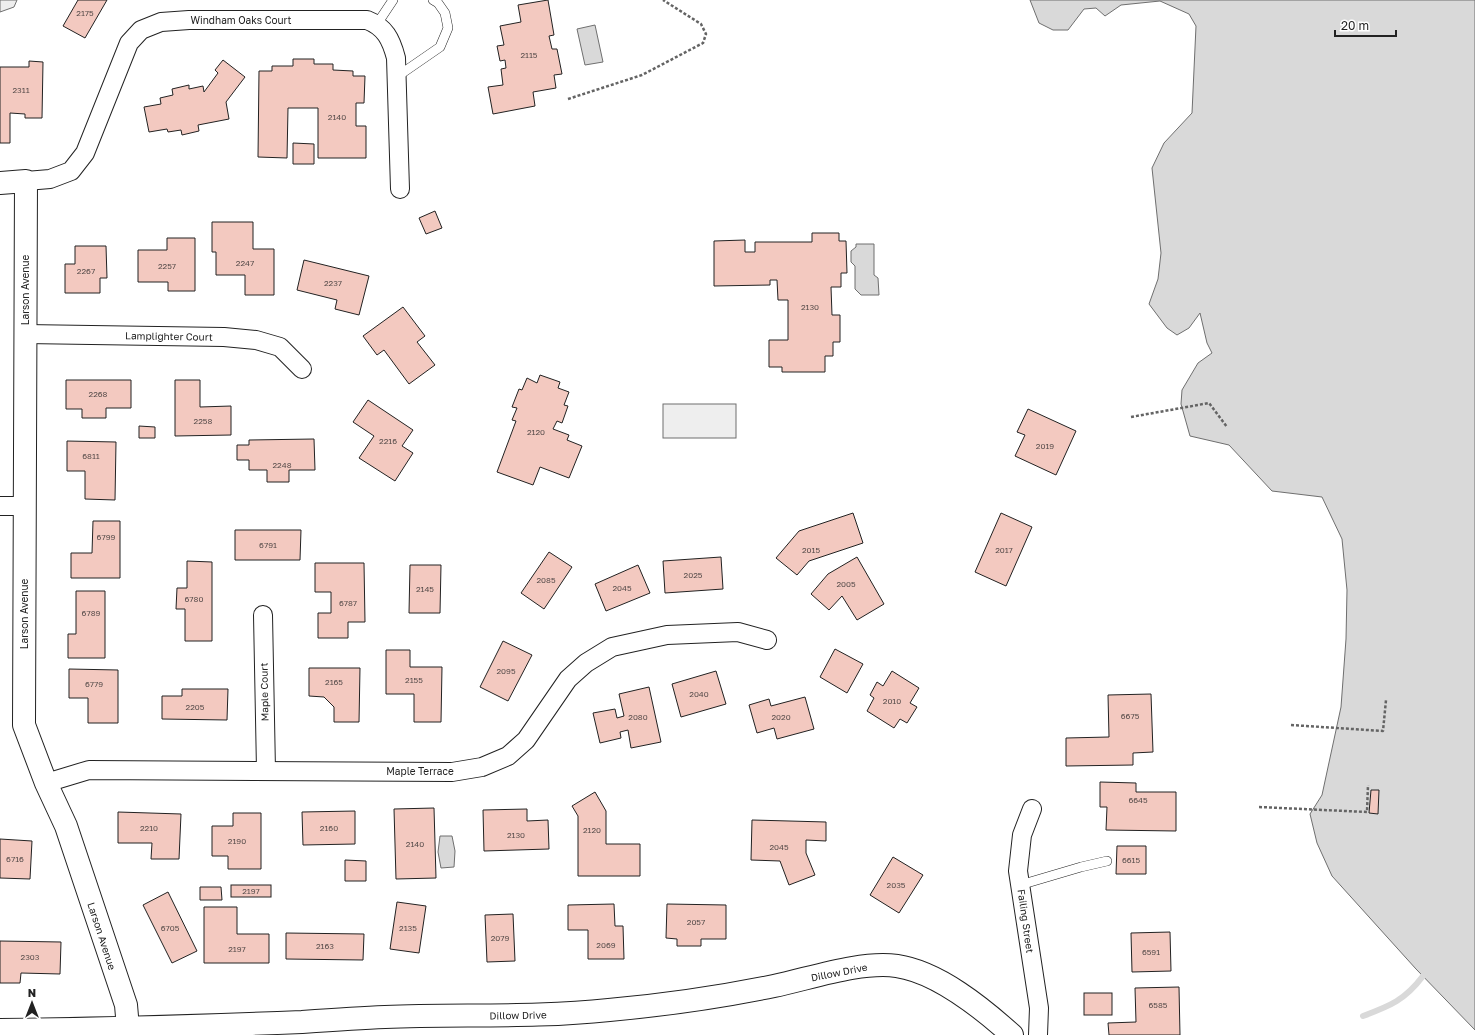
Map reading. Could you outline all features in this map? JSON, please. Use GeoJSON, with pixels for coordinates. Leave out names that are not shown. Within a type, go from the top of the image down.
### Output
{"type":"FeatureCollection","features":[{"type":"Feature","properties":{"kind":"street","name":"Windham Oaks Court"},"geometry":{"type":"LineString","coordinates":[[26,181],[50,179],[71,171],[85,153],[129,43],[141,30],[161,22],[189,20],[367,20],[377,24]]}},
{"type":"Feature","properties":{"kind":"street"},"geometry":{"type":"LineString","coordinates":[[377,24],[393,44],[396,58],[398,76],[400,189]]}},
{"type":"Feature","properties":{"kind":"street"},"geometry":{"type":"LineString","coordinates":[[0,183],[26,181]]}},
{"type":"Feature","properties":{"kind":"street","name":"Larson Avenue"},"geometry":{"type":"LineString","coordinates":[[26,181],[24,725],[46,783],[66,826],[126,1005],[128,1028]]}},
{"type":"Feature","properties":{"kind":"street","name":"Lamplighter Court"},"geometry":{"type":"LineString","coordinates":[[25,334],[217,337],[256,340],[280,347],[302,369]]}},
{"type":"Feature","properties":{"kind":"street"},"geometry":{"type":"LineString","coordinates":[[0,506],[24,506]]}},
{"type":"Feature","properties":{"kind":"street","name":"Maple Court"},"geometry":{"type":"LineString","coordinates":[[262,615],[266,770]]}},
{"type":"Feature","properties":{"kind":"street","name":"Maple Terrace"},"geometry":{"type":"LineString","coordinates":[[46,783],[89,770],[452,772],[482,767],[508,756],[526,740],[568,679],[586,662],[612,647],[668,635],[738,632],[767,640]]}},
{"type":"Feature","properties":{"kind":"street","name":"Failing Street"},"geometry":{"type":"LineString","coordinates":[[1032,809],[1022,835],[1018,871],[1039,1008],[1038,1035]]}},
{"type":"Feature","properties":{"kind":"street","name":"Dillow Drive"},"geometry":{"type":"LineString","coordinates":[[0,1030],[128,1028],[239,1030],[387,1017],[514,1016],[606,1011],[690,1001],[775,986],[847,969],[883,965],[899,967],[935,979],[979,1008],[1012,1035]]}},
{"type":"Feature","properties":{"kind":"lane"},"geometry":{"type":"LineString","coordinates":[[377,24],[393,0]]}},
{"type":"Feature","properties":{"kind":"lane"},"geometry":{"type":"LineString","coordinates":[[398,76],[440,47],[448,28],[445,13],[438,3],[433,0]]}},
{"type":"Feature","properties":{"kind":"lane"},"geometry":{"type":"LineString","coordinates":[[1020,885],[1107,861]]}},
{"type":"Feature","properties":{"kind":"path"},"geometry":{"type":"LineString","coordinates":[[568,98],[642,75],[703,43],[706,34],[701,24],[663,0]]}},
{"type":"Feature","properties":{"kind":"path"},"geometry":{"type":"LineString","coordinates":[[1131,417],[1209,403],[1227,427]]}},
{"type":"Feature","properties":{"kind":"path"},"geometry":{"type":"LineString","coordinates":[[1291,725],[1383,731],[1386,700]]}},
{"type":"Feature","properties":{"kind":"path"},"geometry":{"type":"LineString","coordinates":[[1259,807],[1367,812],[1368,785]]}},
{"type":"Feature","properties":{"kind":"shaded area"},"geometry":{"type":"Polygon","coordinates":[[[0,0],[17,0],[14,7],[0,12],[0,0]]]}},
{"type":"Feature","properties":{"kind":"shaded area"},"geometry":{"type":"Polygon","coordinates":[[[1030,0],[1475,0],[1475,1030],[1416,969],[1332,876],[1317,843],[1310,814],[1322,795],[1341,707],[1346,639],[1347,590],[1342,539],[1322,497],[1272,491],[1229,445],[1190,436],[1181,404],[1182,390],[1198,363],[1212,353],[1207,343],[1200,313],[1189,328],[1177,335],[1167,328],[1149,304],[1158,279],[1161,253],[1152,168],[1164,143],[1192,113],[1196,26],[1189,14],[1160,1],[1121,5],[1105,16],[1096,8],[1084,9],[1068,30],[1053,30],[1039,23],[1030,0]]]}},
{"type":"Feature","properties":{"kind":"shaded area"},"geometry":{"type":"Polygon","coordinates":[[[595,25],[603,62],[585,65],[577,29],[595,25]]]}},
{"type":"Feature","properties":{"kind":"shaded area"},"geometry":{"type":"Polygon","coordinates":[[[856,244],[874,244],[874,275],[878,278],[879,295],[861,295],[855,289],[855,266],[851,262],[851,251],[856,247],[856,244]]]}},
{"type":"Feature","properties":{"kind":"shaded area"},"geometry":{"type":"Polygon","coordinates":[[[663,404],[736,404],[736,438],[663,438],[663,404]]]}},
{"type":"Feature","properties":{"kind":"shaded area"},"geometry":{"type":"Polygon","coordinates":[[[440,836],[452,836],[455,851],[454,867],[441,868],[438,852],[440,836]]]}},
{"type":"Feature","properties":{"kind":"building"},"geometry":{"type":"Polygon","coordinates":[[[78,0],[107,0],[85,38],[63,26],[78,0]]]}},
{"type":"Feature","properties":{"kind":"building"},"geometry":{"type":"Polygon","coordinates":[[[548,0],[554,35],[549,36],[552,49],[557,49],[562,74],[554,75],[556,88],[533,92],[535,106],[493,114],[488,87],[503,85],[501,69],[506,68],[505,60],[500,61],[497,46],[504,45],[500,26],[521,22],[518,5],[548,0]]]}},
{"type":"Feature","properties":{"kind":"building"},"geometry":{"type":"Polygon","coordinates":[[[293,59],[314,59],[314,64],[333,64],[333,70],[353,71],[353,76],[365,76],[364,103],[356,103],[356,126],[366,126],[366,158],[318,158],[318,108],[288,108],[287,158],[258,157],[259,71],[272,71],[272,66],[293,66],[293,59]]]}},
{"type":"Feature","properties":{"kind":"building"},"geometry":{"type":"Polygon","coordinates":[[[223,60],[245,77],[226,102],[229,119],[198,125],[199,131],[182,135],[181,130],[168,132],[167,129],[149,132],[144,107],[161,104],[160,98],[173,95],[172,89],[189,85],[189,89],[203,86],[204,92],[218,73],[215,70],[223,60]]]}},
{"type":"Feature","properties":{"kind":"building"},"geometry":{"type":"Polygon","coordinates":[[[29,61],[43,62],[42,118],[25,118],[25,114],[10,113],[10,143],[0,143],[0,67],[29,67],[29,61]]]}},
{"type":"Feature","properties":{"kind":"building"},"geometry":{"type":"Polygon","coordinates":[[[293,143],[314,144],[314,164],[293,164],[293,143]]]}},
{"type":"Feature","properties":{"kind":"building"},"geometry":{"type":"Polygon","coordinates":[[[435,211],[442,228],[426,234],[419,218],[435,211]]]}},
{"type":"Feature","properties":{"kind":"building"},"geometry":{"type":"Polygon","coordinates":[[[212,222],[253,222],[253,249],[274,249],[274,295],[245,295],[245,275],[216,275],[216,252],[212,252],[212,222]]]}},
{"type":"Feature","properties":{"kind":"building"},"geometry":{"type":"Polygon","coordinates":[[[812,233],[839,233],[839,241],[846,241],[847,273],[841,273],[841,287],[831,287],[832,315],[840,315],[840,342],[833,342],[833,356],[825,356],[825,372],[782,372],[782,367],[769,367],[769,340],[788,340],[788,300],[778,300],[777,280],[770,280],[770,285],[714,286],[714,241],[745,240],[745,252],[755,252],[755,242],[812,242],[812,233]]]}},
{"type":"Feature","properties":{"kind":"building"},"geometry":{"type":"Polygon","coordinates":[[[167,238],[195,238],[195,291],[168,291],[168,282],[138,282],[138,250],[167,250],[167,238]]]}},
{"type":"Feature","properties":{"kind":"building"},"geometry":{"type":"Polygon","coordinates":[[[75,246],[106,246],[107,278],[100,278],[100,293],[65,293],[65,264],[75,264],[75,246]]]}},
{"type":"Feature","properties":{"kind":"building"},"geometry":{"type":"Polygon","coordinates":[[[304,260],[369,276],[359,315],[335,309],[337,300],[297,290],[304,260]]]}},
{"type":"Feature","properties":{"kind":"building"},"geometry":{"type":"Polygon","coordinates":[[[403,307],[425,336],[417,342],[435,365],[409,384],[384,350],[377,355],[363,336],[403,307]]]}},
{"type":"Feature","properties":{"kind":"building"},"geometry":{"type":"Polygon","coordinates":[[[540,375],[560,382],[558,388],[569,392],[564,405],[568,406],[562,423],[557,421],[553,429],[569,435],[567,440],[582,446],[569,478],[540,467],[533,485],[497,472],[516,421],[512,420],[517,408],[512,407],[519,389],[522,390],[527,378],[537,383],[540,375]]]}},
{"type":"Feature","properties":{"kind":"building"},"geometry":{"type":"Polygon","coordinates":[[[66,380],[131,380],[131,408],[106,408],[106,418],[82,418],[82,409],[66,409],[66,380]]]}},
{"type":"Feature","properties":{"kind":"building"},"geometry":{"type":"Polygon","coordinates":[[[175,380],[200,380],[200,407],[231,406],[231,435],[175,436],[175,380]]]}},
{"type":"Feature","properties":{"kind":"building"},"geometry":{"type":"Polygon","coordinates":[[[368,400],[413,430],[402,446],[413,453],[395,481],[359,458],[374,436],[353,422],[368,400]]]}},
{"type":"Feature","properties":{"kind":"building"},"geometry":{"type":"Polygon","coordinates":[[[1028,409],[1076,431],[1056,475],[1015,456],[1025,435],[1017,432],[1028,409]]]}},
{"type":"Feature","properties":{"kind":"building"},"geometry":{"type":"Polygon","coordinates":[[[139,426],[155,427],[155,438],[139,438],[139,426]]]}},
{"type":"Feature","properties":{"kind":"building"},"geometry":{"type":"Polygon","coordinates":[[[314,439],[315,470],[289,470],[289,482],[267,482],[267,470],[249,470],[249,460],[237,460],[237,445],[249,445],[249,440],[314,439]]]}},
{"type":"Feature","properties":{"kind":"building"},"geometry":{"type":"Polygon","coordinates":[[[67,441],[116,442],[115,500],[85,499],[85,471],[67,471],[67,441]]]}},
{"type":"Feature","properties":{"kind":"building"},"geometry":{"type":"Polygon","coordinates":[[[853,513],[863,543],[809,561],[797,575],[776,558],[799,531],[853,513]]]}},
{"type":"Feature","properties":{"kind":"building"},"geometry":{"type":"Polygon","coordinates":[[[1001,513],[1032,527],[1006,586],[975,572],[1001,513]]]}},
{"type":"Feature","properties":{"kind":"building"},"geometry":{"type":"Polygon","coordinates":[[[93,521],[120,521],[120,578],[71,578],[71,553],[92,553],[93,521]]]}},
{"type":"Feature","properties":{"kind":"building"},"geometry":{"type":"Polygon","coordinates":[[[235,530],[301,530],[300,560],[235,560],[235,530]]]}},
{"type":"Feature","properties":{"kind":"building"},"geometry":{"type":"Polygon","coordinates":[[[549,552],[572,567],[544,609],[521,593],[549,552]]]}},
{"type":"Feature","properties":{"kind":"building"},"geometry":{"type":"Polygon","coordinates":[[[721,557],[723,589],[665,593],[663,561],[721,557]]]}},
{"type":"Feature","properties":{"kind":"building"},"geometry":{"type":"Polygon","coordinates":[[[857,557],[884,604],[857,620],[842,596],[829,610],[811,594],[828,574],[857,557]]]}},
{"type":"Feature","properties":{"kind":"building"},"geometry":{"type":"Polygon","coordinates":[[[187,561],[212,562],[212,641],[185,641],[185,609],[176,609],[177,588],[187,588],[187,561]]]}},
{"type":"Feature","properties":{"kind":"building"},"geometry":{"type":"Polygon","coordinates":[[[315,563],[364,563],[365,622],[348,622],[348,638],[318,638],[318,613],[331,613],[331,592],[315,592],[315,563]]]}},
{"type":"Feature","properties":{"kind":"building"},"geometry":{"type":"Polygon","coordinates":[[[410,565],[441,565],[440,613],[409,613],[410,565]]]}},
{"type":"Feature","properties":{"kind":"building"},"geometry":{"type":"Polygon","coordinates":[[[638,565],[650,593],[606,611],[595,584],[638,565]]]}},
{"type":"Feature","properties":{"kind":"building"},"geometry":{"type":"Polygon","coordinates":[[[76,591],[105,591],[105,658],[68,658],[68,634],[76,634],[76,591]]]}},
{"type":"Feature","properties":{"kind":"building"},"geometry":{"type":"Polygon","coordinates":[[[503,641],[532,655],[508,701],[480,687],[503,641]]]}},
{"type":"Feature","properties":{"kind":"building"},"geometry":{"type":"Polygon","coordinates":[[[835,649],[863,664],[847,693],[820,677],[835,649]]]}},
{"type":"Feature","properties":{"kind":"building"},"geometry":{"type":"Polygon","coordinates":[[[386,650],[410,650],[410,667],[442,667],[441,722],[414,722],[414,694],[386,694],[386,650]]]}},
{"type":"Feature","properties":{"kind":"building"},"geometry":{"type":"Polygon","coordinates":[[[309,668],[360,668],[359,722],[334,722],[334,707],[324,697],[309,696],[309,668]]]}},
{"type":"Feature","properties":{"kind":"building"},"geometry":{"type":"Polygon","coordinates":[[[69,669],[118,670],[118,723],[88,723],[88,698],[69,698],[69,669]]]}},
{"type":"Feature","properties":{"kind":"building"},"geometry":{"type":"Polygon","coordinates":[[[716,671],[726,704],[681,717],[672,684],[716,671]]]}},
{"type":"Feature","properties":{"kind":"building"},"geometry":{"type":"Polygon","coordinates":[[[892,671],[919,688],[910,703],[917,707],[907,723],[900,719],[894,728],[867,711],[874,698],[870,695],[877,682],[883,686],[892,671]]]}},
{"type":"Feature","properties":{"kind":"building"},"geometry":{"type":"Polygon","coordinates":[[[649,687],[661,742],[631,748],[628,730],[620,732],[621,738],[600,743],[593,713],[615,709],[617,718],[624,716],[619,694],[649,687]]]}},
{"type":"Feature","properties":{"kind":"building"},"geometry":{"type":"Polygon","coordinates":[[[182,689],[228,689],[227,720],[162,719],[162,696],[182,696],[182,689]]]}},
{"type":"Feature","properties":{"kind":"building"},"geometry":{"type":"Polygon","coordinates":[[[1151,694],[1153,752],[1133,753],[1133,765],[1066,766],[1066,738],[1109,737],[1108,695],[1151,694]]]}},
{"type":"Feature","properties":{"kind":"building"},"geometry":{"type":"Polygon","coordinates":[[[805,697],[814,729],[777,739],[774,728],[757,733],[749,705],[769,699],[771,706],[805,697]]]}},
{"type":"Feature","properties":{"kind":"building"},"geometry":{"type":"Polygon","coordinates":[[[1100,782],[1136,783],[1136,792],[1176,792],[1176,831],[1106,830],[1107,807],[1100,807],[1100,782]]]}},
{"type":"Feature","properties":{"kind":"building"},"geometry":{"type":"Polygon","coordinates":[[[1371,790],[1379,790],[1378,814],[1369,813],[1371,790]]]}},
{"type":"Feature","properties":{"kind":"building"},"geometry":{"type":"Polygon","coordinates":[[[595,792],[606,811],[606,844],[640,844],[640,876],[578,876],[578,816],[572,806],[595,792]]]}},
{"type":"Feature","properties":{"kind":"building"},"geometry":{"type":"Polygon","coordinates":[[[434,808],[436,878],[396,879],[394,809],[434,808]]]}},
{"type":"Feature","properties":{"kind":"building"},"geometry":{"type":"Polygon","coordinates":[[[527,809],[527,821],[548,820],[549,849],[484,851],[483,810],[527,809]]]}},
{"type":"Feature","properties":{"kind":"building"},"geometry":{"type":"Polygon","coordinates":[[[355,811],[355,844],[303,845],[302,812],[355,811]]]}},
{"type":"Feature","properties":{"kind":"building"},"geometry":{"type":"Polygon","coordinates":[[[118,812],[181,814],[179,859],[151,859],[152,843],[118,843],[118,812]]]}},
{"type":"Feature","properties":{"kind":"building"},"geometry":{"type":"Polygon","coordinates":[[[233,813],[261,813],[261,869],[228,869],[228,856],[212,856],[212,826],[233,826],[233,813]]]}},
{"type":"Feature","properties":{"kind":"building"},"geometry":{"type":"Polygon","coordinates":[[[752,820],[826,822],[826,841],[806,840],[806,853],[815,875],[789,885],[780,861],[751,860],[752,820]]]}},
{"type":"Feature","properties":{"kind":"building"},"geometry":{"type":"Polygon","coordinates":[[[0,839],[32,841],[30,879],[0,878],[0,839]]]}},
{"type":"Feature","properties":{"kind":"building"},"geometry":{"type":"Polygon","coordinates":[[[1117,846],[1146,846],[1146,874],[1116,874],[1117,846]]]}},
{"type":"Feature","properties":{"kind":"building"},"geometry":{"type":"Polygon","coordinates":[[[893,857],[923,875],[899,913],[870,895],[893,857]]]}},
{"type":"Feature","properties":{"kind":"building"},"geometry":{"type":"Polygon","coordinates":[[[345,860],[366,861],[366,881],[345,881],[345,860]]]}},
{"type":"Feature","properties":{"kind":"building"},"geometry":{"type":"Polygon","coordinates":[[[231,885],[271,885],[271,897],[231,897],[231,885]]]}},
{"type":"Feature","properties":{"kind":"building"},"geometry":{"type":"Polygon","coordinates":[[[200,887],[221,887],[222,900],[200,900],[200,887]]]}},
{"type":"Feature","properties":{"kind":"building"},"geometry":{"type":"Polygon","coordinates":[[[168,892],[197,951],[172,963],[143,905],[168,892]]]}},
{"type":"Feature","properties":{"kind":"building"},"geometry":{"type":"Polygon","coordinates":[[[397,902],[426,906],[419,953],[390,949],[397,902]]]}},
{"type":"Feature","properties":{"kind":"building"},"geometry":{"type":"Polygon","coordinates":[[[614,904],[615,926],[623,926],[624,959],[588,959],[588,930],[568,930],[568,905],[614,904]]]}},
{"type":"Feature","properties":{"kind":"building"},"geometry":{"type":"Polygon","coordinates":[[[667,904],[726,905],[726,939],[701,939],[701,946],[677,946],[677,939],[666,938],[667,904]]]}},
{"type":"Feature","properties":{"kind":"building"},"geometry":{"type":"Polygon","coordinates":[[[204,907],[237,907],[237,934],[269,934],[269,963],[204,963],[204,907]]]}},
{"type":"Feature","properties":{"kind":"building"},"geometry":{"type":"Polygon","coordinates":[[[513,914],[515,961],[487,962],[485,915],[513,914]]]}},
{"type":"Feature","properties":{"kind":"building"},"geometry":{"type":"Polygon","coordinates":[[[1170,932],[1171,971],[1132,972],[1131,933],[1170,932]]]}},
{"type":"Feature","properties":{"kind":"building"},"geometry":{"type":"Polygon","coordinates":[[[286,933],[364,934],[363,960],[286,959],[286,933]]]}},
{"type":"Feature","properties":{"kind":"building"},"geometry":{"type":"Polygon","coordinates":[[[0,941],[61,942],[60,974],[21,973],[20,983],[0,983],[0,941]]]}},
{"type":"Feature","properties":{"kind":"building"},"geometry":{"type":"Polygon","coordinates":[[[1179,987],[1180,1035],[1109,1035],[1108,1023],[1136,1022],[1135,988],[1179,987]]]}},
{"type":"Feature","properties":{"kind":"building"},"geometry":{"type":"Polygon","coordinates":[[[1084,993],[1112,993],[1112,1015],[1084,1015],[1084,993]]]}},
{"type":"Feature","properties":{"kind":"waterway"},"geometry":{"type":"LineString","coordinates":[[1363,1016],[1381,1009],[1403,997],[1423,976]]}}]}
